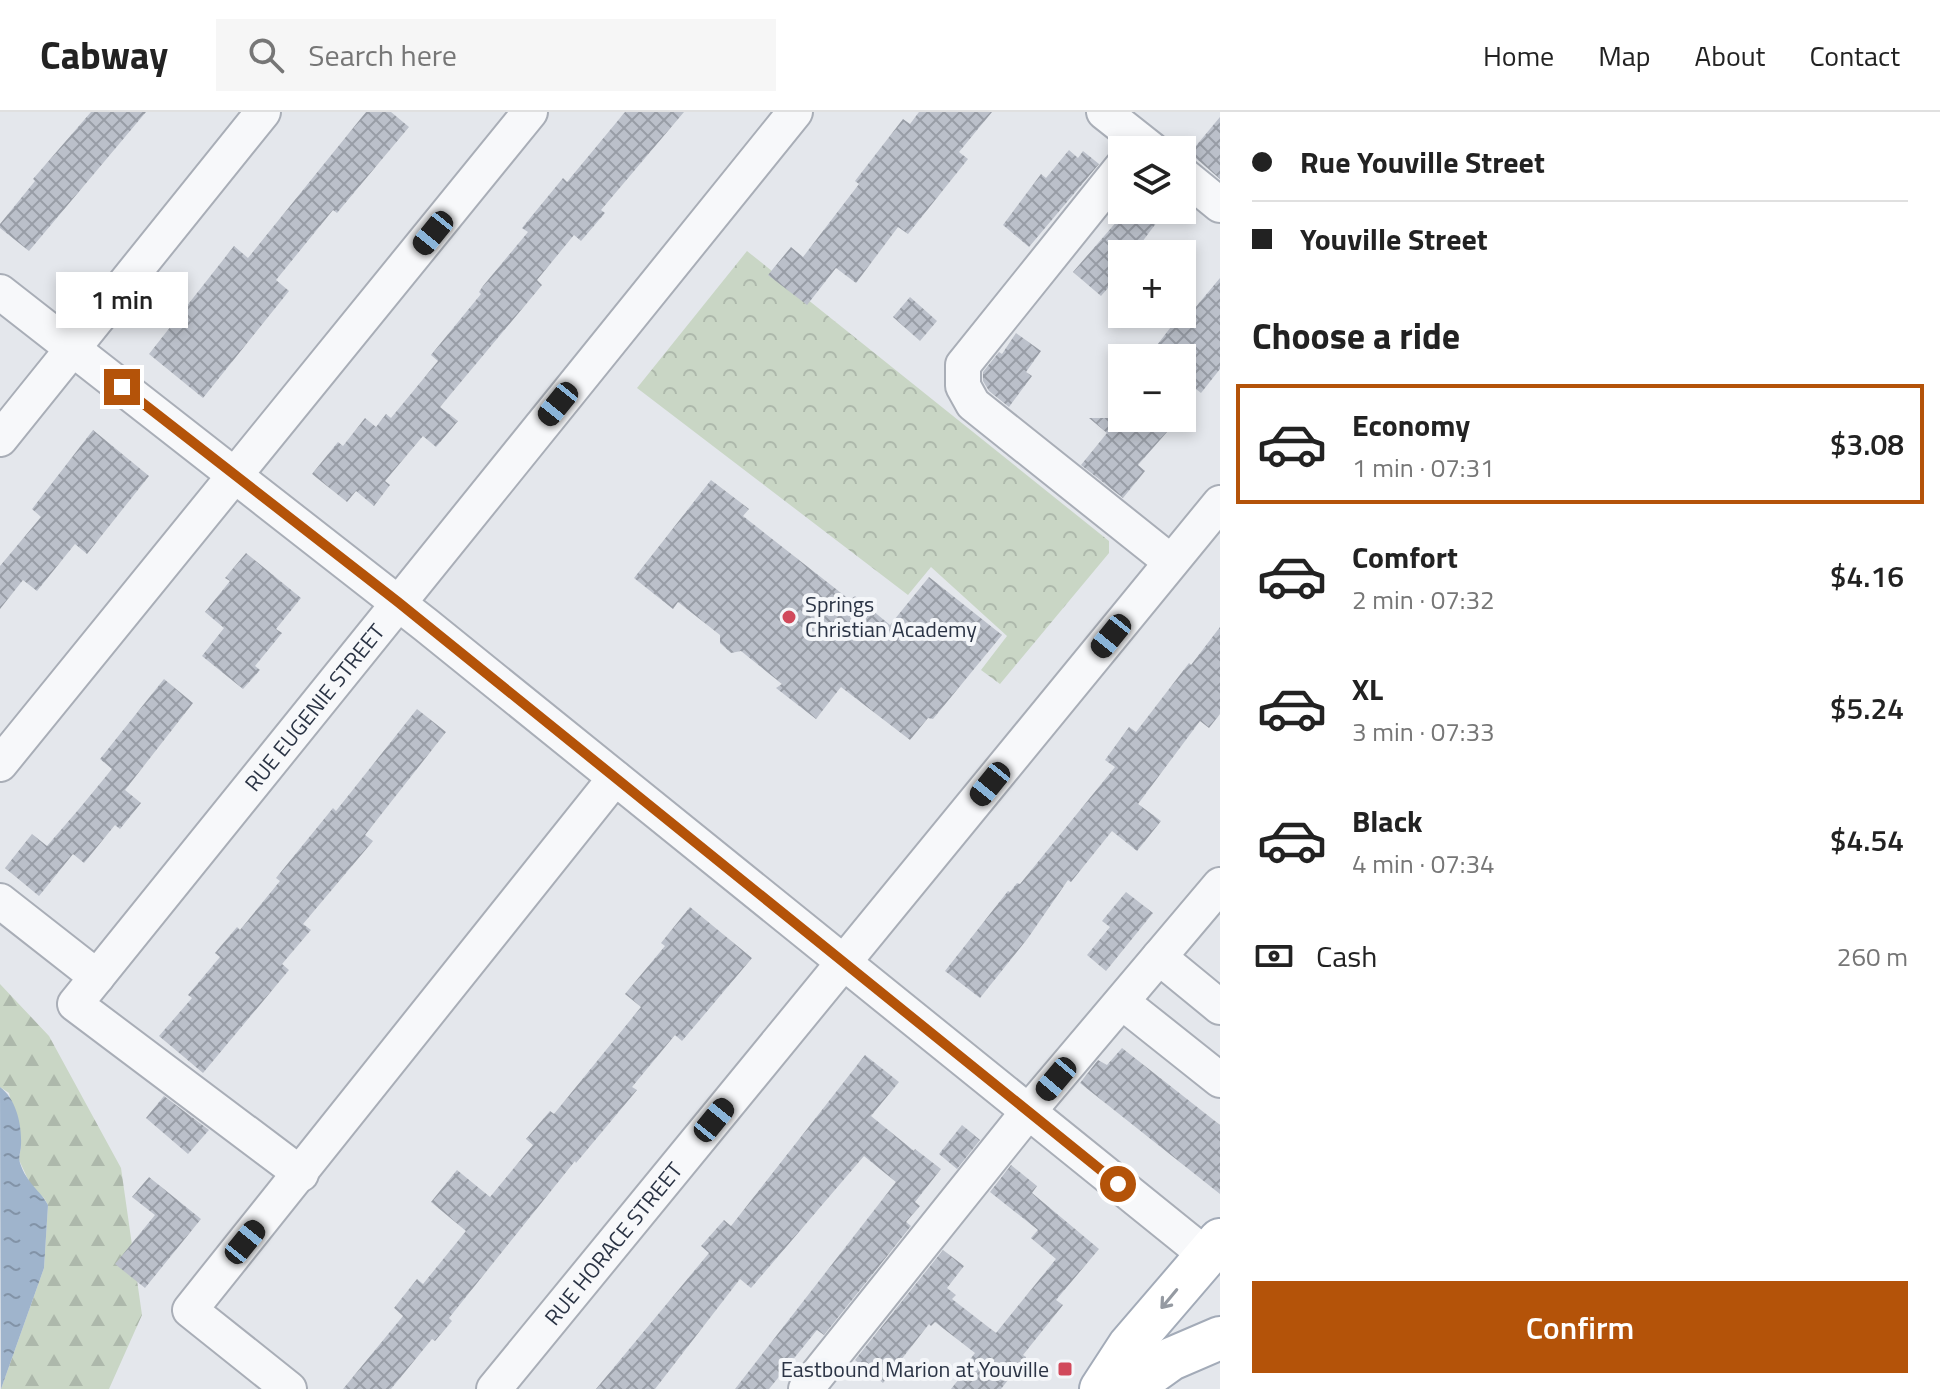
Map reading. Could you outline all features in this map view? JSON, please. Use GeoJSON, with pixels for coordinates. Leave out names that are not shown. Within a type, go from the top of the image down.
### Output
{"type":"FeatureCollection","features":[{"type":"Feature","properties":{"kind":"main road"},"geometry":{"type":"LineString","coordinates":[[1101,1389],[1129,1346],[1213,1248]]}},
{"type":"Feature","properties":{"kind":"main road"},"geometry":{"type":"LineString","coordinates":[[1129,1389],[1171,1359],[1220,1338]]}},
{"type":"Feature","properties":{"kind":"street"},"geometry":{"type":"LineString","coordinates":[[0,439],[263,112]]}},
{"type":"Feature","properties":{"kind":"street"},"geometry":{"type":"LineString","coordinates":[[0,764],[530,112]]}},
{"type":"Feature","properties":{"kind":"street","name":"RUE EUGENIE STREET"},"geometry":{"type":"LineString","coordinates":[[301,1174],[75,1004],[795,112]]}},
{"type":"Feature","properties":{"kind":"street"},"geometry":{"type":"LineString","coordinates":[[1104,112],[1124,136]]}},
{"type":"Feature","properties":{"kind":"street"},"geometry":{"type":"LineString","coordinates":[[1196,185],[1220,205]]}},
{"type":"Feature","properties":{"kind":"street"},"geometry":{"type":"LineString","coordinates":[[1108,189],[963,365],[963,386],[973,404],[1171,562]]}},
{"type":"Feature","properties":{"kind":"street"},"geometry":{"type":"LineString","coordinates":[[0,292],[398,602],[1028,1112],[1213,1248]]}},
{"type":"Feature","properties":{"kind":"street","name":"RUE HORACE STREET"},"geometry":{"type":"LineString","coordinates":[[494,1389],[1220,503]]}},
{"type":"Feature","properties":{"kind":"street"},"geometry":{"type":"LineString","coordinates":[[289,1389],[190,1310],[615,778]]}},
{"type":"Feature","properties":{"kind":"street"},"geometry":{"type":"LineString","coordinates":[[806,1389],[1028,1112],[1220,885]]}},
{"type":"Feature","properties":{"kind":"street"},"geometry":{"type":"LineString","coordinates":[[0,901],[97,977]]}},
{"type":"Feature","properties":{"kind":"street"},"geometry":{"type":"LineString","coordinates":[[1159,957],[1220,1007]]}},
{"type":"Feature","properties":{"kind":"street"},"geometry":{"type":"LineString","coordinates":[[1122,1002],[1220,1080]]}},
{"type":"Feature","properties":{"kind":"green space"},"geometry":{"type":"Polygon","coordinates":[[[747,251],[1109,541],[1109,553],[1000,684],[981,670],[1007,636],[931,567],[908,595],[637,388],[747,251]]]}},
{"type":"Feature","properties":{"kind":"green space"},"geometry":{"type":"Polygon","coordinates":[[[0,984],[49,1036],[121,1168],[142,1315],[109,1389],[1,1389],[44,1268],[48,1205],[32,1188],[19,1160],[21,1145],[9,1093],[0,1087],[0,984]]]}},
{"type":"Feature","properties":{"kind":"water"},"geometry":{"type":"Polygon","coordinates":[[[0,1087],[17,1113],[21,1137],[19,1161],[48,1205],[44,1268],[1,1389],[0,1087]]]}},
{"type":"Feature","properties":{"kind":"building"},"geometry":{"type":"Polygon","coordinates":[[[91,112],[146,112],[29,251],[0,228],[0,224],[35,181],[33,179],[91,112]]]}},
{"type":"Feature","properties":{"kind":"building"},"geometry":{"type":"Polygon","coordinates":[[[366,112],[391,112],[409,127],[337,213],[333,210],[276,280],[289,291],[203,398],[149,354],[234,246],[248,258],[366,112]]]}},
{"type":"Feature","properties":{"kind":"building"},"geometry":{"type":"Polygon","coordinates":[[[625,112],[684,112],[601,210],[605,213],[581,241],[574,235],[537,280],[542,285],[440,407],[458,421],[436,447],[423,436],[385,481],[390,485],[374,506],[356,491],[347,502],[312,474],[338,442],[343,446],[365,418],[376,427],[386,414],[391,418],[438,361],[431,355],[528,232],[522,228],[563,178],[567,182],[625,112]]]}},
{"type":"Feature","properties":{"kind":"building"},"geometry":{"type":"Polygon","coordinates":[[[919,112],[992,112],[959,152],[968,159],[908,234],[898,227],[856,283],[836,268],[807,305],[768,275],[791,247],[803,257],[859,184],[855,181],[903,119],[910,124],[919,112]]]}},
{"type":"Feature","properties":{"kind":"building"},"geometry":{"type":"Polygon","coordinates":[[[1220,117],[1220,179],[1196,158],[1196,146],[1220,117]]]}},
{"type":"Feature","properties":{"kind":"building"},"geometry":{"type":"Polygon","coordinates":[[[1069,150],[1078,158],[1083,151],[1099,164],[1029,247],[1003,225],[1041,174],[1046,178],[1069,150]]]}},
{"type":"Feature","properties":{"kind":"building"},"geometry":{"type":"Polygon","coordinates":[[[1115,224],[1156,224],[1144,240],[1108,240],[1108,288],[1101,296],[1073,272],[1115,224]]]}},
{"type":"Feature","properties":{"kind":"building"},"geometry":{"type":"Polygon","coordinates":[[[1220,278],[1220,369],[1201,393],[1196,389],[1196,344],[1158,344],[1170,328],[1196,328],[1196,307],[1220,278]]]}},
{"type":"Feature","properties":{"kind":"building"},"geometry":{"type":"Polygon","coordinates":[[[910,297],[937,321],[920,341],[893,317],[910,297]]]}},
{"type":"Feature","properties":{"kind":"building"},"geometry":{"type":"Polygon","coordinates":[[[1016,333],[1041,351],[1026,372],[1032,376],[1009,407],[989,391],[983,381],[983,372],[999,352],[1002,354],[1016,333]]]}},
{"type":"Feature","properties":{"kind":"building"},"geometry":{"type":"Polygon","coordinates":[[[1089,418],[1108,418],[1108,432],[1167,432],[1138,465],[1145,471],[1123,498],[1081,465],[1107,433],[1089,418]]]}},
{"type":"Feature","properties":{"kind":"building"},"geometry":{"type":"Polygon","coordinates":[[[93,430],[149,476],[87,554],[75,544],[37,591],[23,580],[0,609],[0,566],[41,517],[32,509],[93,430]]]}},
{"type":"Feature","properties":{"kind":"building","name":"Springs Christian Academy"},"geometry":{"type":"Polygon","coordinates":[[[711,480],[749,509],[743,516],[850,600],[855,596],[890,625],[929,577],[1002,635],[933,719],[928,718],[910,740],[841,687],[816,719],[776,688],[782,684],[741,651],[731,653],[720,643],[720,635],[678,602],[673,609],[634,578],[711,480]]]}},
{"type":"Feature","properties":{"kind":"building"},"geometry":{"type":"Polygon","coordinates":[[[246,553],[301,598],[276,629],[282,633],[255,666],[260,670],[243,689],[202,656],[224,628],[205,612],[230,581],[225,578],[246,553]]]}},
{"type":"Feature","properties":{"kind":"building"},"geometry":{"type":"Polygon","coordinates":[[[1220,627],[1220,714],[1209,728],[1200,721],[1138,804],[1161,821],[1137,851],[1112,831],[1071,882],[1068,880],[1028,938],[980,998],[945,971],[1008,891],[1020,884],[1115,767],[1105,760],[1129,727],[1136,732],[1220,627]]]}},
{"type":"Feature","properties":{"kind":"building"},"geometry":{"type":"Polygon","coordinates":[[[164,679],[193,703],[125,790],[141,803],[120,829],[115,825],[84,863],[73,854],[39,896],[5,868],[32,834],[47,846],[79,809],[112,769],[100,759],[164,679]]]}},
{"type":"Feature","properties":{"kind":"building"},"geometry":{"type":"Polygon","coordinates":[[[417,709],[446,732],[365,835],[373,841],[303,924],[311,930],[282,964],[289,970],[203,1073],[159,1036],[192,998],[188,995],[220,957],[215,953],[237,927],[240,930],[280,881],[276,878],[333,808],[336,811],[417,709]]]}},
{"type":"Feature","properties":{"kind":"building"},"geometry":{"type":"Polygon","coordinates":[[[1126,892],[1153,913],[1106,971],[1087,955],[1110,927],[1102,921],[1126,892]]]}},
{"type":"Feature","properties":{"kind":"building"},"geometry":{"type":"Polygon","coordinates":[[[690,907],[752,958],[682,1041],[675,1035],[632,1087],[637,1090],[575,1161],[449,1318],[452,1321],[435,1341],[432,1339],[391,1389],[343,1389],[403,1316],[394,1308],[417,1279],[423,1284],[466,1231],[431,1202],[457,1170],[490,1197],[533,1145],[526,1139],[550,1111],[554,1114],[641,1007],[625,994],[665,946],[661,943],[690,907]]]}},
{"type":"Feature","properties":{"kind":"building"},"geometry":{"type":"Polygon","coordinates":[[[1122,1048],[1220,1125],[1220,1194],[1080,1083],[1098,1060],[1107,1065],[1122,1048]]]}},
{"type":"Feature","properties":{"kind":"building"},"geometry":{"type":"Polygon","coordinates":[[[865,1055],[899,1082],[871,1116],[941,1169],[915,1202],[920,1206],[906,1222],[911,1226],[824,1335],[817,1330],[769,1389],[735,1389],[896,1182],[864,1156],[751,1288],[740,1279],[655,1389],[596,1389],[709,1253],[701,1246],[724,1220],[731,1226],[865,1055]]]}},
{"type":"Feature","properties":{"kind":"building"},"geometry":{"type":"Polygon","coordinates":[[[164,1096],[209,1130],[188,1154],[146,1118],[164,1096]]]}},
{"type":"Feature","properties":{"kind":"building"},"geometry":{"type":"Polygon","coordinates":[[[962,1125],[980,1140],[957,1169],[939,1154],[962,1125]]]}},
{"type":"Feature","properties":{"kind":"building"},"geometry":{"type":"Polygon","coordinates":[[[1011,1165],[1037,1186],[1032,1193],[1099,1249],[1056,1300],[1063,1305],[1023,1355],[1026,1357],[1001,1389],[951,1389],[970,1365],[967,1363],[975,1353],[935,1322],[931,1326],[929,1324],[883,1383],[855,1360],[943,1250],[964,1266],[947,1288],[956,1295],[952,1299],[996,1333],[1056,1259],[1031,1238],[1038,1230],[990,1192],[1011,1165]]]}},
{"type":"Feature","properties":{"kind":"building"},"geometry":{"type":"Polygon","coordinates":[[[149,1177],[201,1219],[145,1288],[115,1264],[155,1215],[132,1197],[149,1177]]]}},
{"type":"Feature","properties":{"kind":"place","name":"Springs Christian Academy"},"geometry":{"type":"Point","coordinates":[789,617]}},
{"type":"Feature","properties":{"kind":"place","name":"Eastbound Marion at Youville"},"geometry":{"type":"Point","coordinates":[1065,1369]}},
{"type":"Feature","properties":{"kind":"route"},"geometry":{"type":"LineString","coordinates":[[122,387],[398,602],[1118,1184]]}}]}
